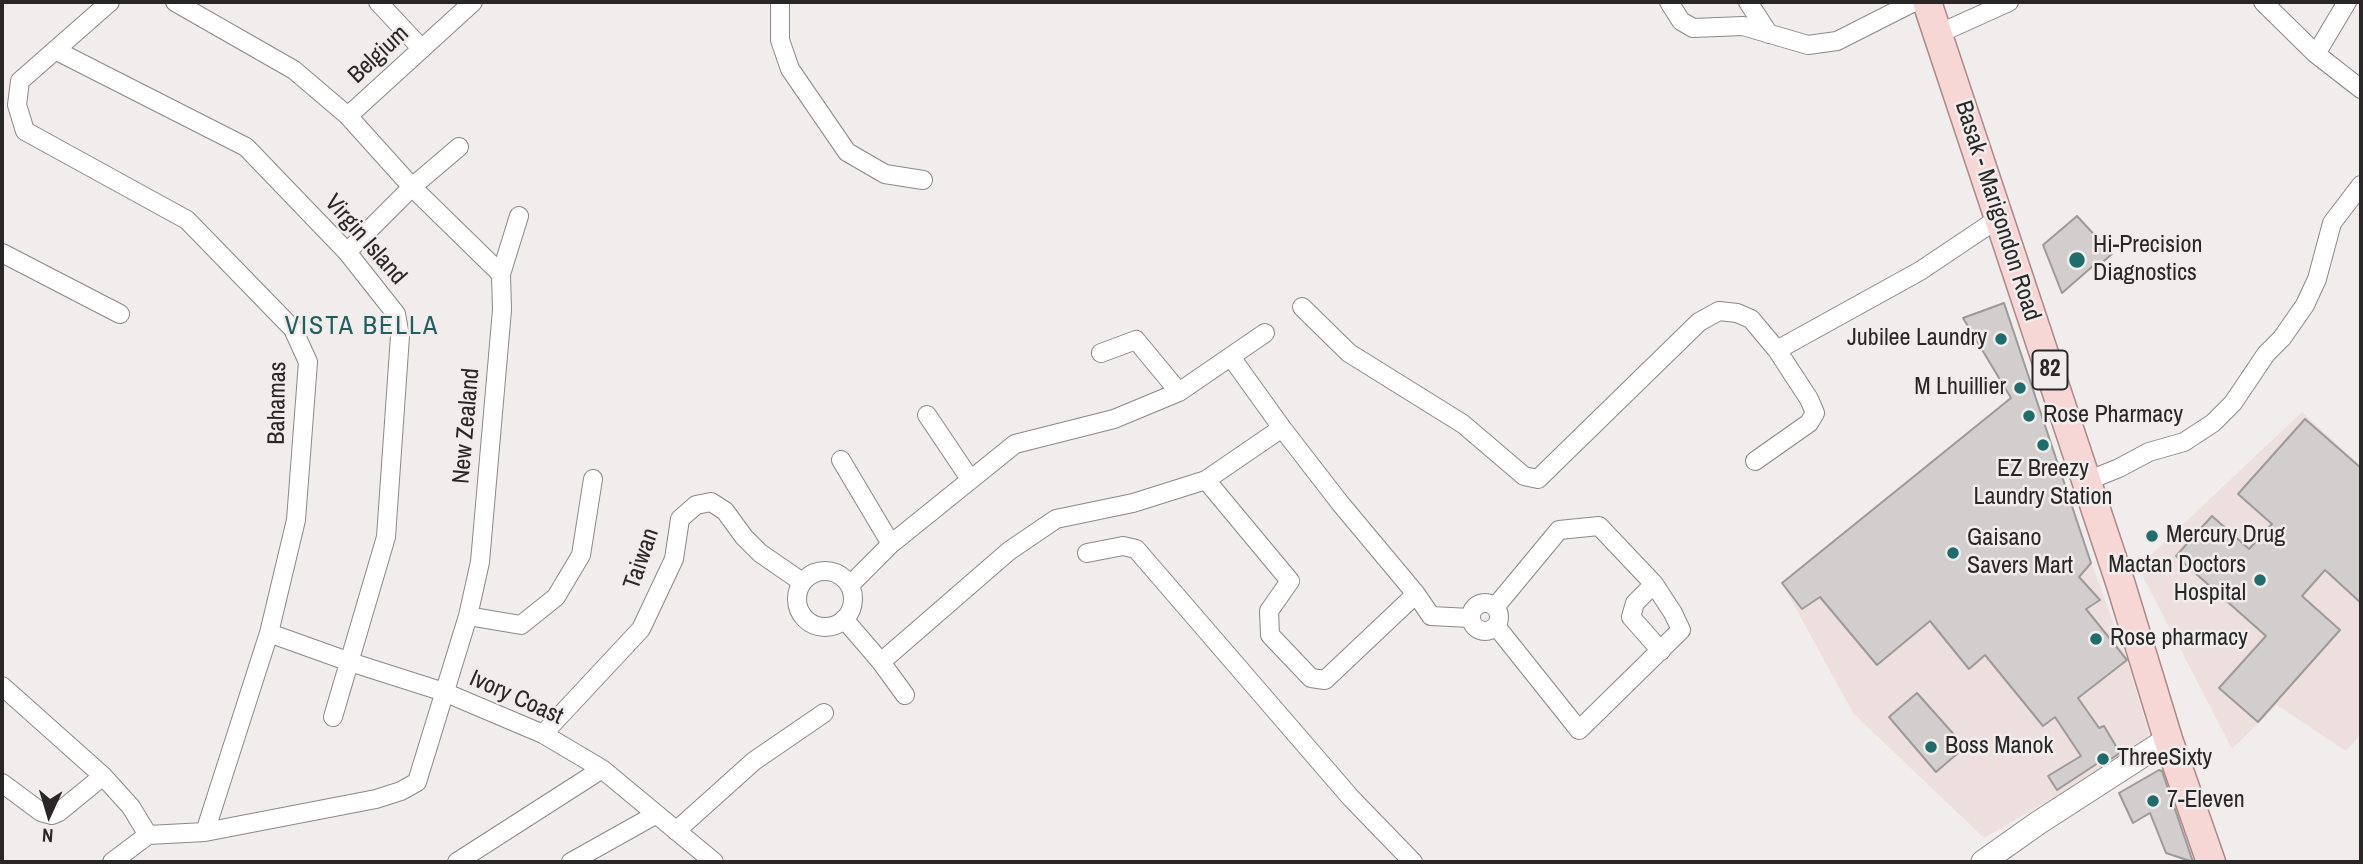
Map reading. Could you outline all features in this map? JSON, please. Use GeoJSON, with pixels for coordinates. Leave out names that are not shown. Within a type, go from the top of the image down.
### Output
{"type":"FeatureCollection","features":[{"type":"Feature","properties":{"kind":"main road","name":"Basak - Marigondon Road"},"geometry":{"type":"LineString","coordinates":[[1927,2],[2087,481],[2168,739]]}},
{"type":"Feature","properties":{"kind":"main road","name":"82"},"geometry":{"type":"LineString","coordinates":[[2168,739],[2211,862]]}},
{"type":"Feature","properties":{"kind":"street"},"geometry":{"type":"LineString","coordinates":[[55,50],[110,2]]}},
{"type":"Feature","properties":{"kind":"street"},"geometry":{"type":"LineString","coordinates":[[175,2],[294,70],[348,116],[412,187],[501,274]]}},
{"type":"Feature","properties":{"kind":"street"},"geometry":{"type":"LineString","coordinates":[[378,2],[422,49]]}},
{"type":"Feature","properties":{"kind":"street","name":"Belgium"},"geometry":{"type":"LineString","coordinates":[[348,116],[473,2]]}},
{"type":"Feature","properties":{"kind":"street"},"geometry":{"type":"LineString","coordinates":[[780,2],[780,40],[789,69],[847,152],[885,174],[923,180]]}},
{"type":"Feature","properties":{"kind":"street"},"geometry":{"type":"LineString","coordinates":[[1669,2],[1681,21],[1693,28],[1742,26],[1808,45],[1837,41],[1914,2]]}},
{"type":"Feature","properties":{"kind":"street"},"geometry":{"type":"LineString","coordinates":[[1748,2],[1769,34]]}},
{"type":"Feature","properties":{"kind":"street"},"geometry":{"type":"LineString","coordinates":[[1938,34],[2009,2]]}},
{"type":"Feature","properties":{"kind":"street"},"geometry":{"type":"LineString","coordinates":[[2263,2],[2316,54],[2361,89]]}},
{"type":"Feature","properties":{"kind":"street"},"geometry":{"type":"LineString","coordinates":[[2316,54],[2347,2]]}},
{"type":"Feature","properties":{"kind":"street","name":"Bahamas"},"geometry":{"type":"LineString","coordinates":[[55,50],[19,81],[17,105],[26,131],[187,220],[293,329],[308,362],[296,520],[269,633],[205,832]]}},
{"type":"Feature","properties":{"kind":"street","name":"Virgin Island"},"geometry":{"type":"LineString","coordinates":[[55,50],[246,148],[347,251],[396,314],[400,336],[386,537],[333,717]]}},
{"type":"Feature","properties":{"kind":"street"},"geometry":{"type":"LineString","coordinates":[[347,251],[412,187],[459,147]]}},
{"type":"Feature","properties":{"kind":"street"},"geometry":{"type":"LineString","coordinates":[[2087,481],[2149,452],[2184,442],[2213,423],[2233,403],[2266,354],[2295,321],[2305,305],[2317,279],[2332,223],[2361,185]]}},
{"type":"Feature","properties":{"kind":"street","name":"New Zealand"},"geometry":{"type":"LineString","coordinates":[[205,832],[376,799],[401,791],[417,782],[468,616],[480,562],[502,310],[501,274],[519,216]]}},
{"type":"Feature","properties":{"kind":"street"},"geometry":{"type":"LineString","coordinates":[[1777,351],[1920,271],[1999,218]]}},
{"type":"Feature","properties":{"kind":"street"},"geometry":{"type":"LineString","coordinates":[[2,253],[120,314]]}},
{"type":"Feature","properties":{"kind":"street"},"geometry":{"type":"LineString","coordinates":[[1302,307],[1349,353],[1463,424],[1524,476],[1538,479],[1699,321],[1719,311],[1737,313],[1751,319],[1777,351],[1809,399],[1815,413],[1809,423],[1755,461]]}},
{"type":"Feature","properties":{"kind":"street"},"geometry":{"type":"LineString","coordinates":[[850,585],[891,544],[1015,444],[1114,419],[1178,392],[1265,332]]}},
{"type":"Feature","properties":{"kind":"street"},"geometry":{"type":"LineString","coordinates":[[1101,353],[1136,340],[1178,392]]}},
{"type":"Feature","properties":{"kind":"street"},"geometry":{"type":"LineString","coordinates":[[1231,357],[1340,503],[1431,615],[1471,618]]}},
{"type":"Feature","properties":{"kind":"street"},"geometry":{"type":"LineString","coordinates":[[928,415],[970,479]]}},
{"type":"Feature","properties":{"kind":"street"},"geometry":{"type":"LineString","coordinates":[[881,662],[1009,551],[1056,519],[1133,503],[1206,480],[1282,428]]}},
{"type":"Feature","properties":{"kind":"street"},"geometry":{"type":"LineString","coordinates":[[841,460],[891,544]]}},
{"type":"Feature","properties":{"kind":"street"},"geometry":{"type":"LineString","coordinates":[[468,616],[521,625],[556,597],[582,555],[593,479]]}},
{"type":"Feature","properties":{"kind":"street"},"geometry":{"type":"LineString","coordinates":[[1206,480],[1290,581],[1269,611],[1270,635],[1311,678],[1325,680],[1416,594]]}},
{"type":"Feature","properties":{"kind":"street","name":"Taiwan"},"geometry":{"type":"LineString","coordinates":[[543,734],[641,629],[674,559],[680,519],[696,505],[711,502],[724,510],[760,553],[802,582]]}},
{"type":"Feature","properties":{"kind":"street"},"geometry":{"type":"LineString","coordinates":[[1496,606],[1559,530],[1599,526],[1654,584],[1681,630],[1579,730],[1496,626]]}},
{"type":"Feature","properties":{"kind":"street"},"geometry":{"type":"LineString","coordinates":[[1087,554],[1123,546],[1136,549],[1343,789],[1413,862]]}},
{"type":"Feature","properties":{"kind":"street"},"geometry":{"type":"LineString","coordinates":[[827,571],[844,578],[850,585],[853,603],[844,620],[827,627],[810,622],[799,608],[797,599],[802,582],[809,575],[827,571]]}},
{"type":"Feature","properties":{"kind":"street"},"geometry":{"type":"LineString","coordinates":[[1654,584],[1635,603],[1631,617],[1661,651]]}},
{"type":"Feature","properties":{"kind":"street"},"geometry":{"type":"LineString","coordinates":[[1485,602],[1496,606],[1500,616],[1496,626],[1481,630],[1474,625],[1471,618],[1474,607],[1485,602]]}},
{"type":"Feature","properties":{"kind":"street"},"geometry":{"type":"LineString","coordinates":[[844,620],[881,662],[905,695]]}},
{"type":"Feature","properties":{"kind":"street","name":"Ivory Coast"},"geometry":{"type":"LineString","coordinates":[[269,633],[444,692],[543,734],[602,769],[713,862]]}},
{"type":"Feature","properties":{"kind":"street"},"geometry":{"type":"LineString","coordinates":[[2,686],[103,776],[131,807],[148,835]]}},
{"type":"Feature","properties":{"kind":"street"},"geometry":{"type":"LineString","coordinates":[[676,831],[754,761],[824,713]]}},
{"type":"Feature","properties":{"kind":"street"},"geometry":{"type":"LineString","coordinates":[[1983,862],[2168,739]]}},
{"type":"Feature","properties":{"kind":"street"},"geometry":{"type":"LineString","coordinates":[[457,862],[602,769]]}},
{"type":"Feature","properties":{"kind":"street"},"geometry":{"type":"LineString","coordinates":[[2,783],[41,812],[52,815],[59,813],[103,776]]}},
{"type":"Feature","properties":{"kind":"street"},"geometry":{"type":"LineString","coordinates":[[571,862],[655,815]]}},
{"type":"Feature","properties":{"kind":"street"},"geometry":{"type":"LineString","coordinates":[[112,862],[148,835],[205,832]]}},
{"type":"Feature","properties":{"kind":"shaded area"},"geometry":{"type":"Polygon","coordinates":[[[2004,303],[2082,537],[2127,660],[2151,741],[1984,838],[1853,713],[1782,583],[2010,398],[1963,317],[2004,303]]]}},
{"type":"Feature","properties":{"kind":"shaded area"},"geometry":{"type":"Polygon","coordinates":[[[2302,412],[2361,466],[2361,734],[2346,751],[2277,705],[2232,749],[2138,567],[2302,412]]]}},
{"type":"Feature","properties":{"kind":"building","name":"Hi-Precision Diagnostics"},"geometry":{"type":"Polygon","coordinates":[[[2077,216],[2112,254],[2096,268],[2093,266],[2062,293],[2043,245],[2077,216]]]}},
{"type":"Feature","properties":{"kind":"building","name":"Gaisano Savers Mart"},"geometry":{"type":"Polygon","coordinates":[[[2004,303],[2091,563],[2079,577],[2100,600],[2086,609],[2127,660],[2078,698],[2099,728],[2104,726],[2120,753],[2100,766],[2098,763],[2057,790],[2048,776],[2081,756],[2055,717],[2043,726],[1985,655],[1969,669],[1930,621],[1877,665],[1820,597],[1802,609],[1782,583],[2011,398],[1963,318],[2004,303]]]}},
{"type":"Feature","properties":{"kind":"building","name":"Mactan Doctors Hospital"},"geometry":{"type":"Polygon","coordinates":[[[2305,419],[2361,468],[2361,603],[2325,570],[2302,596],[2340,630],[2258,722],[2219,688],[2266,636],[2176,556],[2212,516],[2249,549],[2272,524],[2238,494],[2305,419]]]}},
{"type":"Feature","properties":{"kind":"building"},"geometry":{"type":"Polygon","coordinates":[[[1917,693],[1965,747],[1936,772],[1889,717],[1917,693]]]}},
{"type":"Feature","properties":{"kind":"building"},"geometry":{"type":"Polygon","coordinates":[[[2159,770],[2162,771],[2193,862],[2166,853],[2150,813],[2133,823],[2119,793],[2159,770]]]}},
{"type":"Feature","properties":{"kind":"place","name":"Hi-Precision Diagnostics"},"geometry":{"type":"Point","coordinates":[2077,260]}},
{"type":"Feature","properties":{"kind":"place","name":"Jubilee Laundry"},"geometry":{"type":"Point","coordinates":[2001,339]}},
{"type":"Feature","properties":{"kind":"place","name":"M Lhuillier"},"geometry":{"type":"Point","coordinates":[2020,388]}},
{"type":"Feature","properties":{"kind":"place","name":"Rose Pharmacy"},"geometry":{"type":"Point","coordinates":[2029,416]}},
{"type":"Feature","properties":{"kind":"place","name":"EZ Breezy Laundry Station"},"geometry":{"type":"Point","coordinates":[2043,445]}},
{"type":"Feature","properties":{"kind":"place","name":"Mercury Drug"},"geometry":{"type":"Point","coordinates":[2152,536]}},
{"type":"Feature","properties":{"kind":"place","name":"Gaisano Savers Mart"},"geometry":{"type":"Point","coordinates":[1953,553]}},
{"type":"Feature","properties":{"kind":"place","name":"Mactan Doctors Hospital"},"geometry":{"type":"Point","coordinates":[2260,580]}},
{"type":"Feature","properties":{"kind":"place","name":"Rose pharmacy"},"geometry":{"type":"Point","coordinates":[2096,639]}},
{"type":"Feature","properties":{"kind":"place","name":"Boss Manok"},"geometry":{"type":"Point","coordinates":[1931,747]}},
{"type":"Feature","properties":{"kind":"place","name":"ThreeSixty"},"geometry":{"type":"Point","coordinates":[2103,759]}},
{"type":"Feature","properties":{"kind":"place","name":"7-Eleven"},"geometry":{"type":"Point","coordinates":[2153,801]}},
{"type":"Feature","properties":{"kind":"district","name":"VISTA BELLA"},"geometry":{"type":"Point","coordinates":[362,327]}}]}
